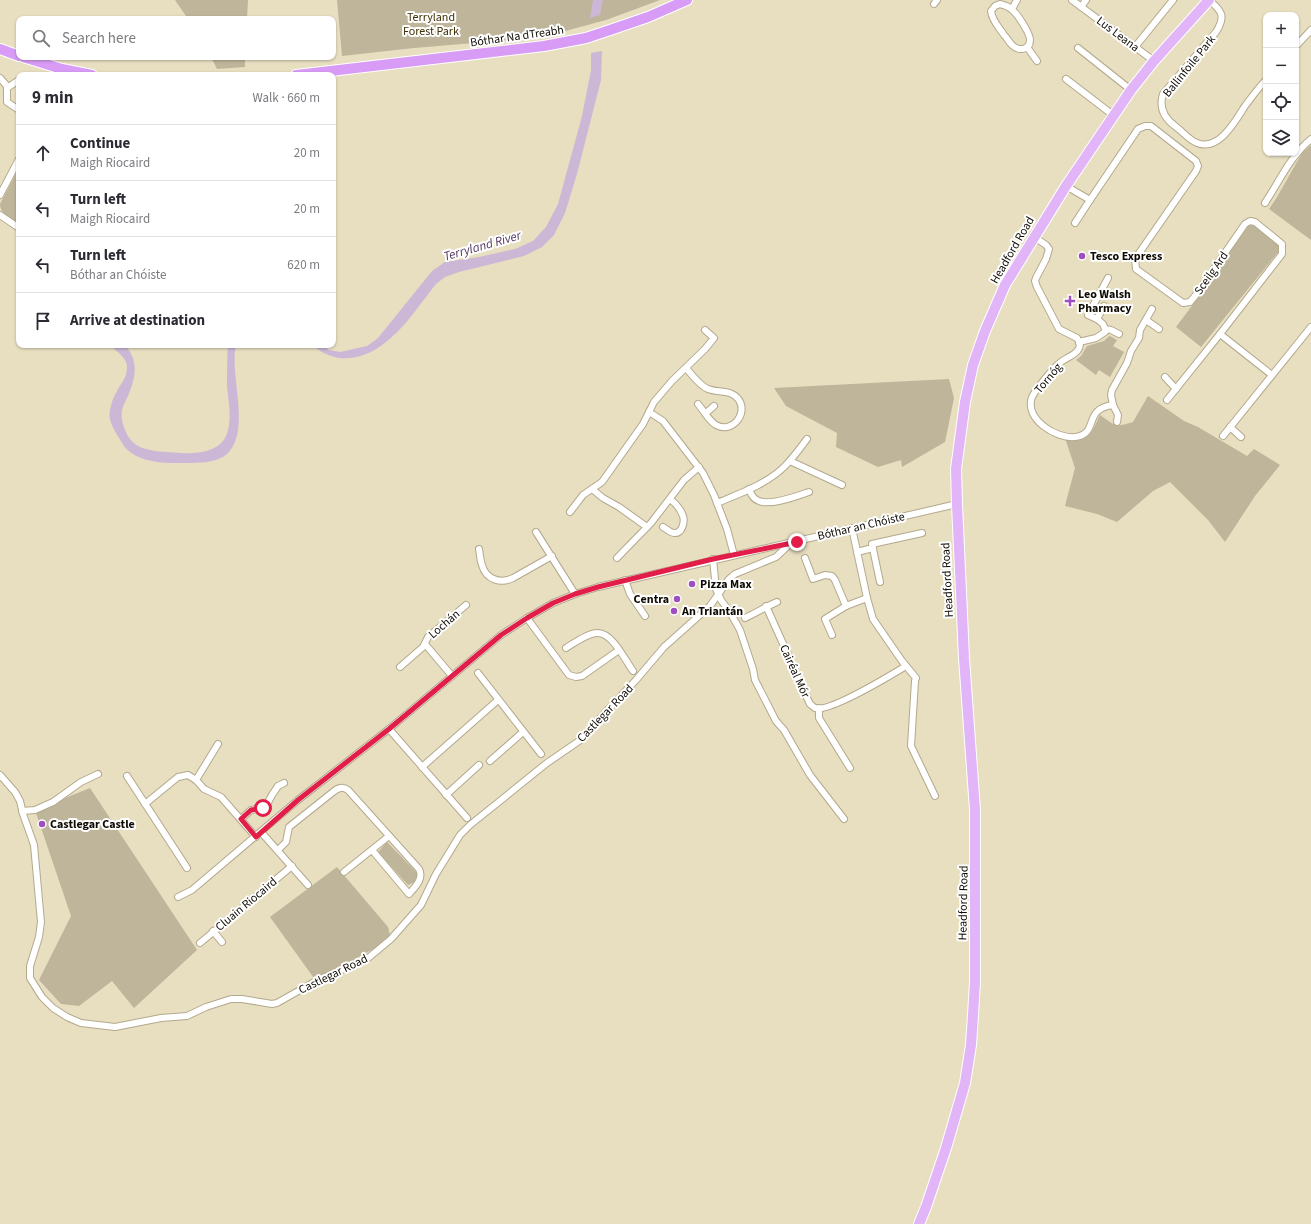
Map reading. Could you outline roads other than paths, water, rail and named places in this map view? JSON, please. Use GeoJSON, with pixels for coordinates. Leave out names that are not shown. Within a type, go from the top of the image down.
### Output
{"type":"FeatureCollection","features":[{"type":"Feature","properties":{"kind":"highway","name":"Bóthar Na dTreabh"},"geometry":{"type":"LineString","coordinates":[[322,72],[544,46],[586,38],[648,18],[687,0]]}},
{"type":"Feature","properties":{"kind":"highway"},"geometry":{"type":"LineString","coordinates":[[0,49],[16,55]]}},
{"type":"Feature","properties":{"kind":"highway"},"geometry":{"type":"LineString","coordinates":[[33,60],[77,72]]}},
{"type":"Feature","properties":{"kind":"main road","name":"Headford Road"},"geometry":{"type":"LineString","coordinates":[[919,1224],[946,1148],[965,1083],[971,1045],[975,989],[976,810],[964,658],[956,470],[965,402],[973,365],[985,331],[1005,285],[1066,186],[1131,90],[1154,61],[1209,0]]}},
{"type":"Feature","properties":{"kind":"street"},"geometry":{"type":"LineString","coordinates":[[1012,9],[1017,0]]}},
{"type":"Feature","properties":{"kind":"street","name":"Lus Leana"},"geometry":{"type":"LineString","coordinates":[[1072,0],[1154,61]]}},
{"type":"Feature","properties":{"kind":"street"},"geometry":{"type":"LineString","coordinates":[[1081,7],[1086,0]]}},
{"type":"Feature","properties":{"kind":"street","name":"Ballinfoile Park"},"geometry":{"type":"LineString","coordinates":[[1209,0],[1221,13],[1221,23],[1216,32],[1164,94],[1161,100],[1162,111],[1168,120],[1197,143],[1207,144],[1224,136],[1263,83]]}},
{"type":"Feature","properties":{"kind":"street"},"geometry":{"type":"LineString","coordinates":[[1135,47],[1176,1]]}},
{"type":"Feature","properties":{"kind":"street"},"geometry":{"type":"LineString","coordinates":[[1000,4],[1012,9],[1018,16],[1030,39],[1030,43],[1027,47],[1020,49],[1012,45],[991,16],[991,11],[995,6],[1000,4]]}},
{"type":"Feature","properties":{"kind":"street"},"geometry":{"type":"LineString","coordinates":[[1299,43],[1311,30]]}},
{"type":"Feature","properties":{"kind":"street"},"geometry":{"type":"LineString","coordinates":[[1027,47],[1037,61]]}},
{"type":"Feature","properties":{"kind":"street"},"geometry":{"type":"LineString","coordinates":[[1078,48],[1131,90]]}},
{"type":"Feature","properties":{"kind":"street"},"geometry":{"type":"LineString","coordinates":[[0,78],[6,84],[7,102],[16,108]]}},
{"type":"Feature","properties":{"kind":"street"},"geometry":{"type":"LineString","coordinates":[[1066,79],[1113,115]]}},
{"type":"Feature","properties":{"kind":"street"},"geometry":{"type":"LineString","coordinates":[[7,88],[16,82]]}},
{"type":"Feature","properties":{"kind":"street","name":"Sceilg Ard"},"geometry":{"type":"LineString","coordinates":[[1075,223],[1138,129],[1145,126],[1151,126],[1196,160],[1198,166],[1135,259],[1136,269],[1183,303],[1190,302],[1245,224],[1250,221],[1255,222],[1282,244],[1282,254],[1167,400]]}},
{"type":"Feature","properties":{"kind":"street"},"geometry":{"type":"LineString","coordinates":[[1265,203],[1291,162],[1303,146],[1311,139]]}},
{"type":"Feature","properties":{"kind":"street"},"geometry":{"type":"LineString","coordinates":[[0,195],[16,165]]}},
{"type":"Feature","properties":{"kind":"street"},"geometry":{"type":"LineString","coordinates":[[1066,186],[1090,200]]}},
{"type":"Feature","properties":{"kind":"street"},"geometry":{"type":"LineString","coordinates":[[0,215],[16,226]]}},
{"type":"Feature","properties":{"kind":"street"},"geometry":{"type":"LineString","coordinates":[[1034,237],[1046,245],[1049,249],[1046,259],[1035,281],[1059,329],[1077,338],[1079,342],[1099,337],[1104,334],[1106,329]]}},
{"type":"Feature","properties":{"kind":"street"},"geometry":{"type":"LineString","coordinates":[[1108,278],[1088,315],[1097,319],[1106,329],[1119,334]]}},
{"type":"Feature","properties":{"kind":"street"},"geometry":{"type":"LineString","coordinates":[[1097,319],[1104,306]]}},
{"type":"Feature","properties":{"kind":"street"},"geometry":{"type":"LineString","coordinates":[[1117,422],[1118,415],[1113,405],[1111,395],[1112,390],[1128,363],[1139,338],[1140,330],[1152,309]]}},
{"type":"Feature","properties":{"kind":"street"},"geometry":{"type":"LineString","coordinates":[[1146,320],[1159,329]]}},
{"type":"Feature","properties":{"kind":"street"},"geometry":{"type":"LineString","coordinates":[[1223,436],[1311,327]]}},
{"type":"Feature","properties":{"kind":"street"},"geometry":{"type":"LineString","coordinates":[[570,512],[583,495],[602,482],[643,424],[654,402],[714,338],[705,330]]}},
{"type":"Feature","properties":{"kind":"street"},"geometry":{"type":"LineString","coordinates":[[1220,334],[1272,376]]}},
{"type":"Feature","properties":{"kind":"street","name":"Tornóg"},"geometry":{"type":"LineString","coordinates":[[1079,342],[1079,347],[1076,352],[1054,368],[1035,393],[1032,398],[1031,406],[1034,415],[1038,421],[1064,437],[1082,436],[1088,430],[1094,415],[1100,409],[1113,405]]}},
{"type":"Feature","properties":{"kind":"street"},"geometry":{"type":"LineString","coordinates":[[686,368],[706,388],[736,396],[740,401],[741,414],[738,421],[728,427],[717,426],[711,421],[698,404]]}},
{"type":"Feature","properties":{"kind":"street"},"geometry":{"type":"LineString","coordinates":[[1165,378],[1176,389]]}},
{"type":"Feature","properties":{"kind":"street"},"geometry":{"type":"LineString","coordinates":[[706,413],[714,406]]}},
{"type":"Feature","properties":{"kind":"street"},"geometry":{"type":"LineString","coordinates":[[649,412],[664,421],[699,467],[708,482],[727,529],[734,555]]}},
{"type":"Feature","properties":{"kind":"street"},"geometry":{"type":"LineString","coordinates":[[1230,427],[1241,437]]}},
{"type":"Feature","properties":{"kind":"street"},"geometry":{"type":"LineString","coordinates":[[717,503],[749,489],[771,477],[790,461],[807,439]]}},
{"type":"Feature","properties":{"kind":"street"},"geometry":{"type":"LineString","coordinates":[[790,461],[842,485]]}},
{"type":"Feature","properties":{"kind":"street"},"geometry":{"type":"LineString","coordinates":[[617,558],[647,527],[684,480],[699,467]]}},
{"type":"Feature","properties":{"kind":"street"},"geometry":{"type":"LineString","coordinates":[[592,489],[647,527]]}},
{"type":"Feature","properties":{"kind":"street"},"geometry":{"type":"LineString","coordinates":[[749,489],[754,499],[764,503],[810,492]]}},
{"type":"Feature","properties":{"kind":"street"},"geometry":{"type":"LineString","coordinates":[[664,527],[673,533],[676,533],[680,531],[684,524],[682,513],[670,499]]}},
{"type":"Feature","properties":{"kind":"street","name":"Bóthar an Chóiste"},"geometry":{"type":"LineString","coordinates":[[178,897],[192,890],[298,800],[389,729],[501,635],[553,603],[575,594],[625,580],[957,504]]}},
{"type":"Feature","properties":{"kind":"street"},"geometry":{"type":"LineString","coordinates":[[852,528],[867,598],[875,623],[916,678],[910,746],[935,796]]}},
{"type":"Feature","properties":{"kind":"street"},"geometry":{"type":"LineString","coordinates":[[536,532],[575,594]]}},
{"type":"Feature","properties":{"kind":"street"},"geometry":{"type":"LineString","coordinates":[[880,582],[872,544],[922,533]]}},
{"type":"Feature","properties":{"kind":"street","name":"Castlegar Road"},"geometry":{"type":"LineString","coordinates":[[0,775],[15,792],[20,801],[34,845],[41,922],[39,937],[30,966],[30,978],[42,997],[53,1008],[67,1017],[81,1023],[115,1027],[161,1018],[188,1016],[206,1007],[231,999],[242,999],[272,1004],[277,1003],[316,980],[367,959],[391,939],[421,905],[436,874],[460,835],[470,825],[547,763],[579,741],[636,680],[664,647],[710,606],[729,579],[735,574],[772,560],[791,543]]}},
{"type":"Feature","properties":{"kind":"street"},"geometry":{"type":"LineString","coordinates":[[857,552],[872,548]]}},
{"type":"Feature","properties":{"kind":"street"},"geometry":{"type":"LineString","coordinates":[[479,549],[485,572],[490,577],[501,581],[506,581],[513,578],[552,556]]}},
{"type":"Feature","properties":{"kind":"street"},"geometry":{"type":"LineString","coordinates":[[805,558],[813,580],[825,575],[832,576],[846,606]]}},
{"type":"Feature","properties":{"kind":"street"},"geometry":{"type":"LineString","coordinates":[[713,559],[718,595],[740,630],[753,669],[755,680],[776,721],[784,730],[810,775],[844,819]]}},
{"type":"Feature","properties":{"kind":"street"},"geometry":{"type":"LineString","coordinates":[[625,580],[630,594],[645,616]]}},
{"type":"Feature","properties":{"kind":"street"},"geometry":{"type":"LineString","coordinates":[[832,635],[825,619],[846,606],[867,598]]}},
{"type":"Feature","properties":{"kind":"street"},"geometry":{"type":"LineString","coordinates":[[745,618],[760,612],[766,606],[777,602]]}},
{"type":"Feature","properties":{"kind":"street","name":"Lochán"},"geometry":{"type":"LineString","coordinates":[[400,667],[425,644],[428,637],[466,605]]}},
{"type":"Feature","properties":{"kind":"street","name":"Cairéal Mór"},"geometry":{"type":"LineString","coordinates":[[766,606],[789,657],[791,665],[810,704],[815,708],[826,707],[849,698],[906,666]]}},
{"type":"Feature","properties":{"kind":"street"},"geometry":{"type":"LineString","coordinates":[[527,618],[569,675],[576,677],[582,676],[619,650]]}},
{"type":"Feature","properties":{"kind":"street"},"geometry":{"type":"LineString","coordinates":[[566,648],[586,637],[597,633],[604,634],[611,638],[633,671]]}},
{"type":"Feature","properties":{"kind":"street","name":"Lochán"},"geometry":{"type":"LineString","coordinates":[[425,644],[452,676]]}},
{"type":"Feature","properties":{"kind":"street"},"geometry":{"type":"LineString","coordinates":[[478,674],[541,754]]}},
{"type":"Feature","properties":{"kind":"street"},"geometry":{"type":"LineString","coordinates":[[422,767],[498,700]]}},
{"type":"Feature","properties":{"kind":"street"},"geometry":{"type":"LineString","coordinates":[[819,708],[820,718],[850,768]]}},
{"type":"Feature","properties":{"kind":"street"},"geometry":{"type":"LineString","coordinates":[[389,729],[467,818]]}},
{"type":"Feature","properties":{"kind":"street"},"geometry":{"type":"LineString","coordinates":[[490,761],[524,732]]}},
{"type":"Feature","properties":{"kind":"street"},"geometry":{"type":"LineString","coordinates":[[196,780],[218,744]]}},
{"type":"Feature","properties":{"kind":"street"},"geometry":{"type":"LineString","coordinates":[[446,795],[479,765]]}},
{"type":"Feature","properties":{"kind":"street"},"geometry":{"type":"LineString","coordinates":[[22,811],[35,810],[53,802],[81,782],[98,774]]}},
{"type":"Feature","properties":{"kind":"street"},"geometry":{"type":"LineString","coordinates":[[145,804],[178,777],[188,775],[196,780],[204,789],[221,797],[256,837]]}},
{"type":"Feature","properties":{"kind":"street"},"geometry":{"type":"LineString","coordinates":[[127,776],[187,868]]}},
{"type":"Feature","properties":{"kind":"street"},"geometry":{"type":"LineString","coordinates":[[241,819],[251,810],[266,806],[278,786],[284,783]]}},
{"type":"Feature","properties":{"kind":"street"},"geometry":{"type":"LineString","coordinates":[[278,850],[286,842],[289,827],[338,788],[348,790],[421,872],[418,882],[409,894],[372,850]]}},
{"type":"Feature","properties":{"kind":"street"},"geometry":{"type":"LineString","coordinates":[[261,832],[308,885]]}},
{"type":"Feature","properties":{"kind":"street"},"geometry":{"type":"LineString","coordinates":[[344,872],[389,836]]}},
{"type":"Feature","properties":{"kind":"street","name":"Cluain Riocaird"},"geometry":{"type":"LineString","coordinates":[[200,943],[292,866]]}},
{"type":"Feature","properties":{"kind":"street"},"geometry":{"type":"LineString","coordinates":[[213,931],[222,942]]}},
{"type":"Feature","properties":{"kind":"place","name":"Tesco Express"},"geometry":{"type":"Point","coordinates":[1082,256]}},
{"type":"Feature","properties":{"kind":"place","name":"Leo Walsh Pharmacy"},"geometry":{"type":"Point","coordinates":[1070,301]}},
{"type":"Feature","properties":{"kind":"place","name":"Pizza Max"},"geometry":{"type":"Point","coordinates":[692,584]}},
{"type":"Feature","properties":{"kind":"place","name":"Centra"},"geometry":{"type":"Point","coordinates":[677,599]}},
{"type":"Feature","properties":{"kind":"place","name":"An Triantán"},"geometry":{"type":"Point","coordinates":[674,611]}},
{"type":"Feature","properties":{"kind":"place","name":"Castlegar Castle"},"geometry":{"type":"Point","coordinates":[42,824]}},
{"type":"Feature","properties":{"kind":"park label","name":"Terryland Forest Park"},"geometry":{"type":"Point","coordinates":[431,24]}},
{"type":"Feature","properties":{"kind":"water label","name":"Terryland River"},"geometry":{"type":"Point","coordinates":[482,245]}}]}
